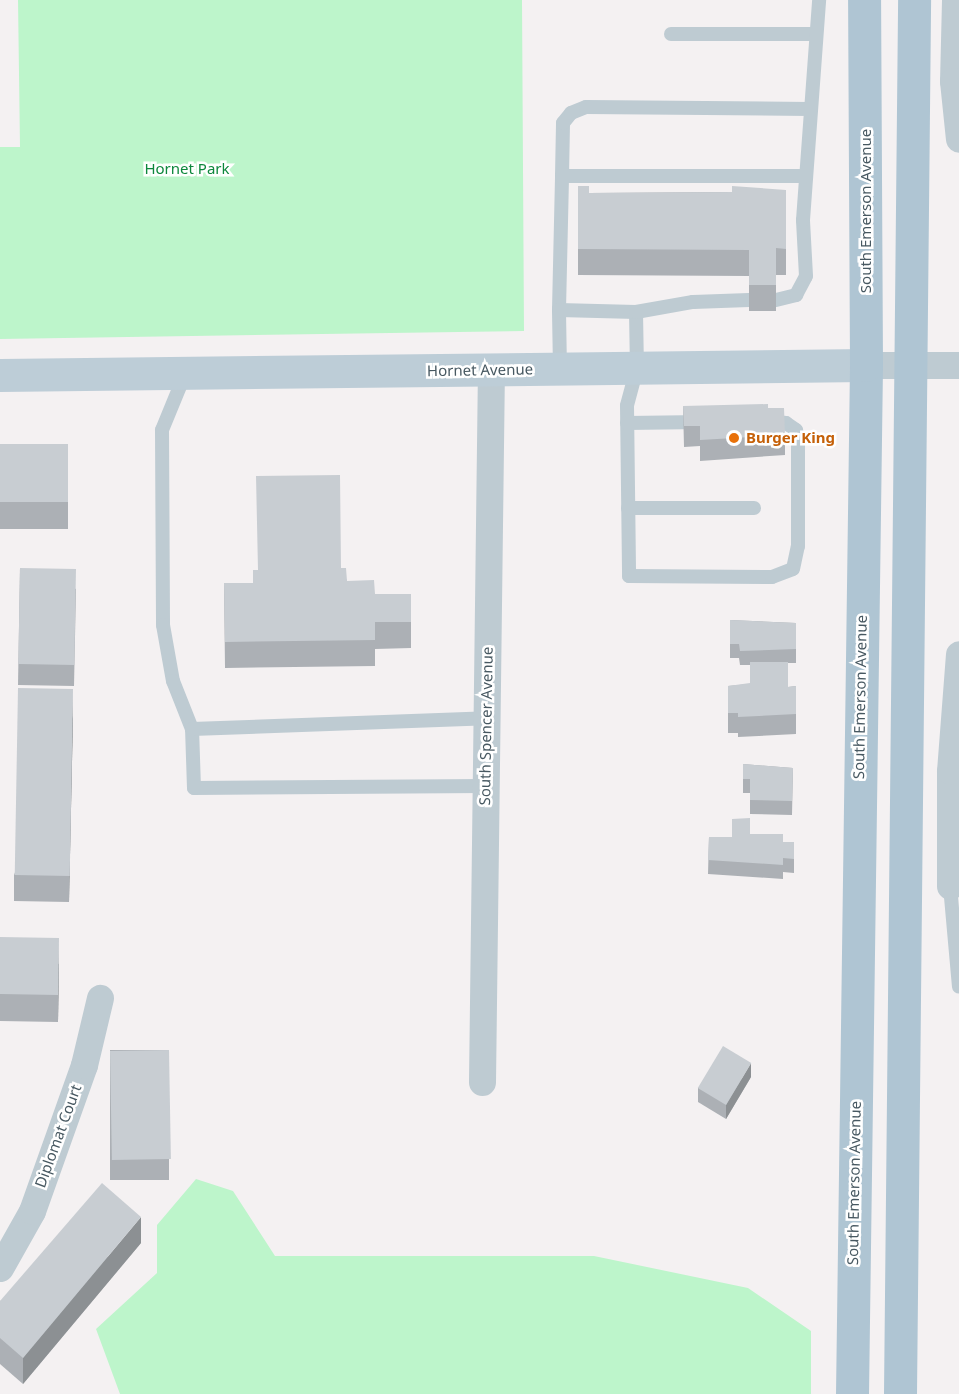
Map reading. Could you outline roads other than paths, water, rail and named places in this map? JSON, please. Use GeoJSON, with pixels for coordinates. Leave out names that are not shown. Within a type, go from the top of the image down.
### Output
{"type":"FeatureCollection","features":[{"type":"Feature","properties":{"kind":"main road","name":"South Emerson Avenue"},"geometry":{"type":"LineString","coordinates":[[852,1379],[866,366],[864,0]]}},
{"type":"Feature","properties":{"kind":"main road"},"geometry":{"type":"LineString","coordinates":[[900,1385],[901,1048],[914,0]]}},
{"type":"Feature","properties":{"kind":"street"},"geometry":{"type":"LineString","coordinates":[[955,0],[958,122]]}},
{"type":"Feature","properties":{"kind":"street","name":"Hornet Avenue"},"geometry":{"type":"LineString","coordinates":[[0,375],[959,365]]}},
{"type":"Feature","properties":{"kind":"street","name":"South Spencer Avenue"},"geometry":{"type":"LineString","coordinates":[[482,1082],[491,369]]}},
{"type":"Feature","properties":{"kind":"street"},"geometry":{"type":"LineString","coordinates":[[950,886],[950,771],[959,654]]}},
{"type":"Feature","properties":{"kind":"street","name":"Diplomat Court"},"geometry":{"type":"LineString","coordinates":[[0,1268],[32,1211],[84,1065],[100,998]]}},
{"type":"Feature","properties":{"kind":"lane"},"geometry":{"type":"LineString","coordinates":[[776,300],[796,295],[806,276],[806,176],[819,0]]}},
{"type":"Feature","properties":{"kind":"lane"},"geometry":{"type":"LineString","coordinates":[[671,34],[816,34]]}},
{"type":"Feature","properties":{"kind":"lane"},"geometry":{"type":"LineString","coordinates":[[560,369],[563,123],[571,113],[586,107],[810,110]]}},
{"type":"Feature","properties":{"kind":"lane"},"geometry":{"type":"LineString","coordinates":[[562,176],[806,176]]}},
{"type":"Feature","properties":{"kind":"lane"},"geometry":{"type":"LineString","coordinates":[[559,310],[636,312],[693,302],[749,300]]}},
{"type":"Feature","properties":{"kind":"lane"},"geometry":{"type":"LineString","coordinates":[[636,312],[637,368],[627,423],[629,576],[772,577],[793,569],[798,546],[796,430],[786,423],[750,421]]}},
{"type":"Feature","properties":{"kind":"lane"},"geometry":{"type":"LineString","coordinates":[[185,373],[162,430],[163,624],[172,681],[192,729],[194,788],[486,786]]}},
{"type":"Feature","properties":{"kind":"lane"},"geometry":{"type":"LineString","coordinates":[[627,423],[716,422]]}},
{"type":"Feature","properties":{"kind":"lane"},"geometry":{"type":"LineString","coordinates":[[628,508],[754,507]]}},
{"type":"Feature","properties":{"kind":"lane"},"geometry":{"type":"LineString","coordinates":[[192,729],[487,718]]}},
{"type":"Feature","properties":{"kind":"lane"},"geometry":{"type":"LineString","coordinates":[[950,886],[957,921],[959,987]]}},
{"type":"Feature","properties":{"kind":"place","name":"Burger King"},"geometry":{"type":"Point","coordinates":[734,438]}},
{"type":"Feature","properties":{"kind":"park label","name":"Hornet Park"},"geometry":{"type":"Point","coordinates":[187,169]}}]}
